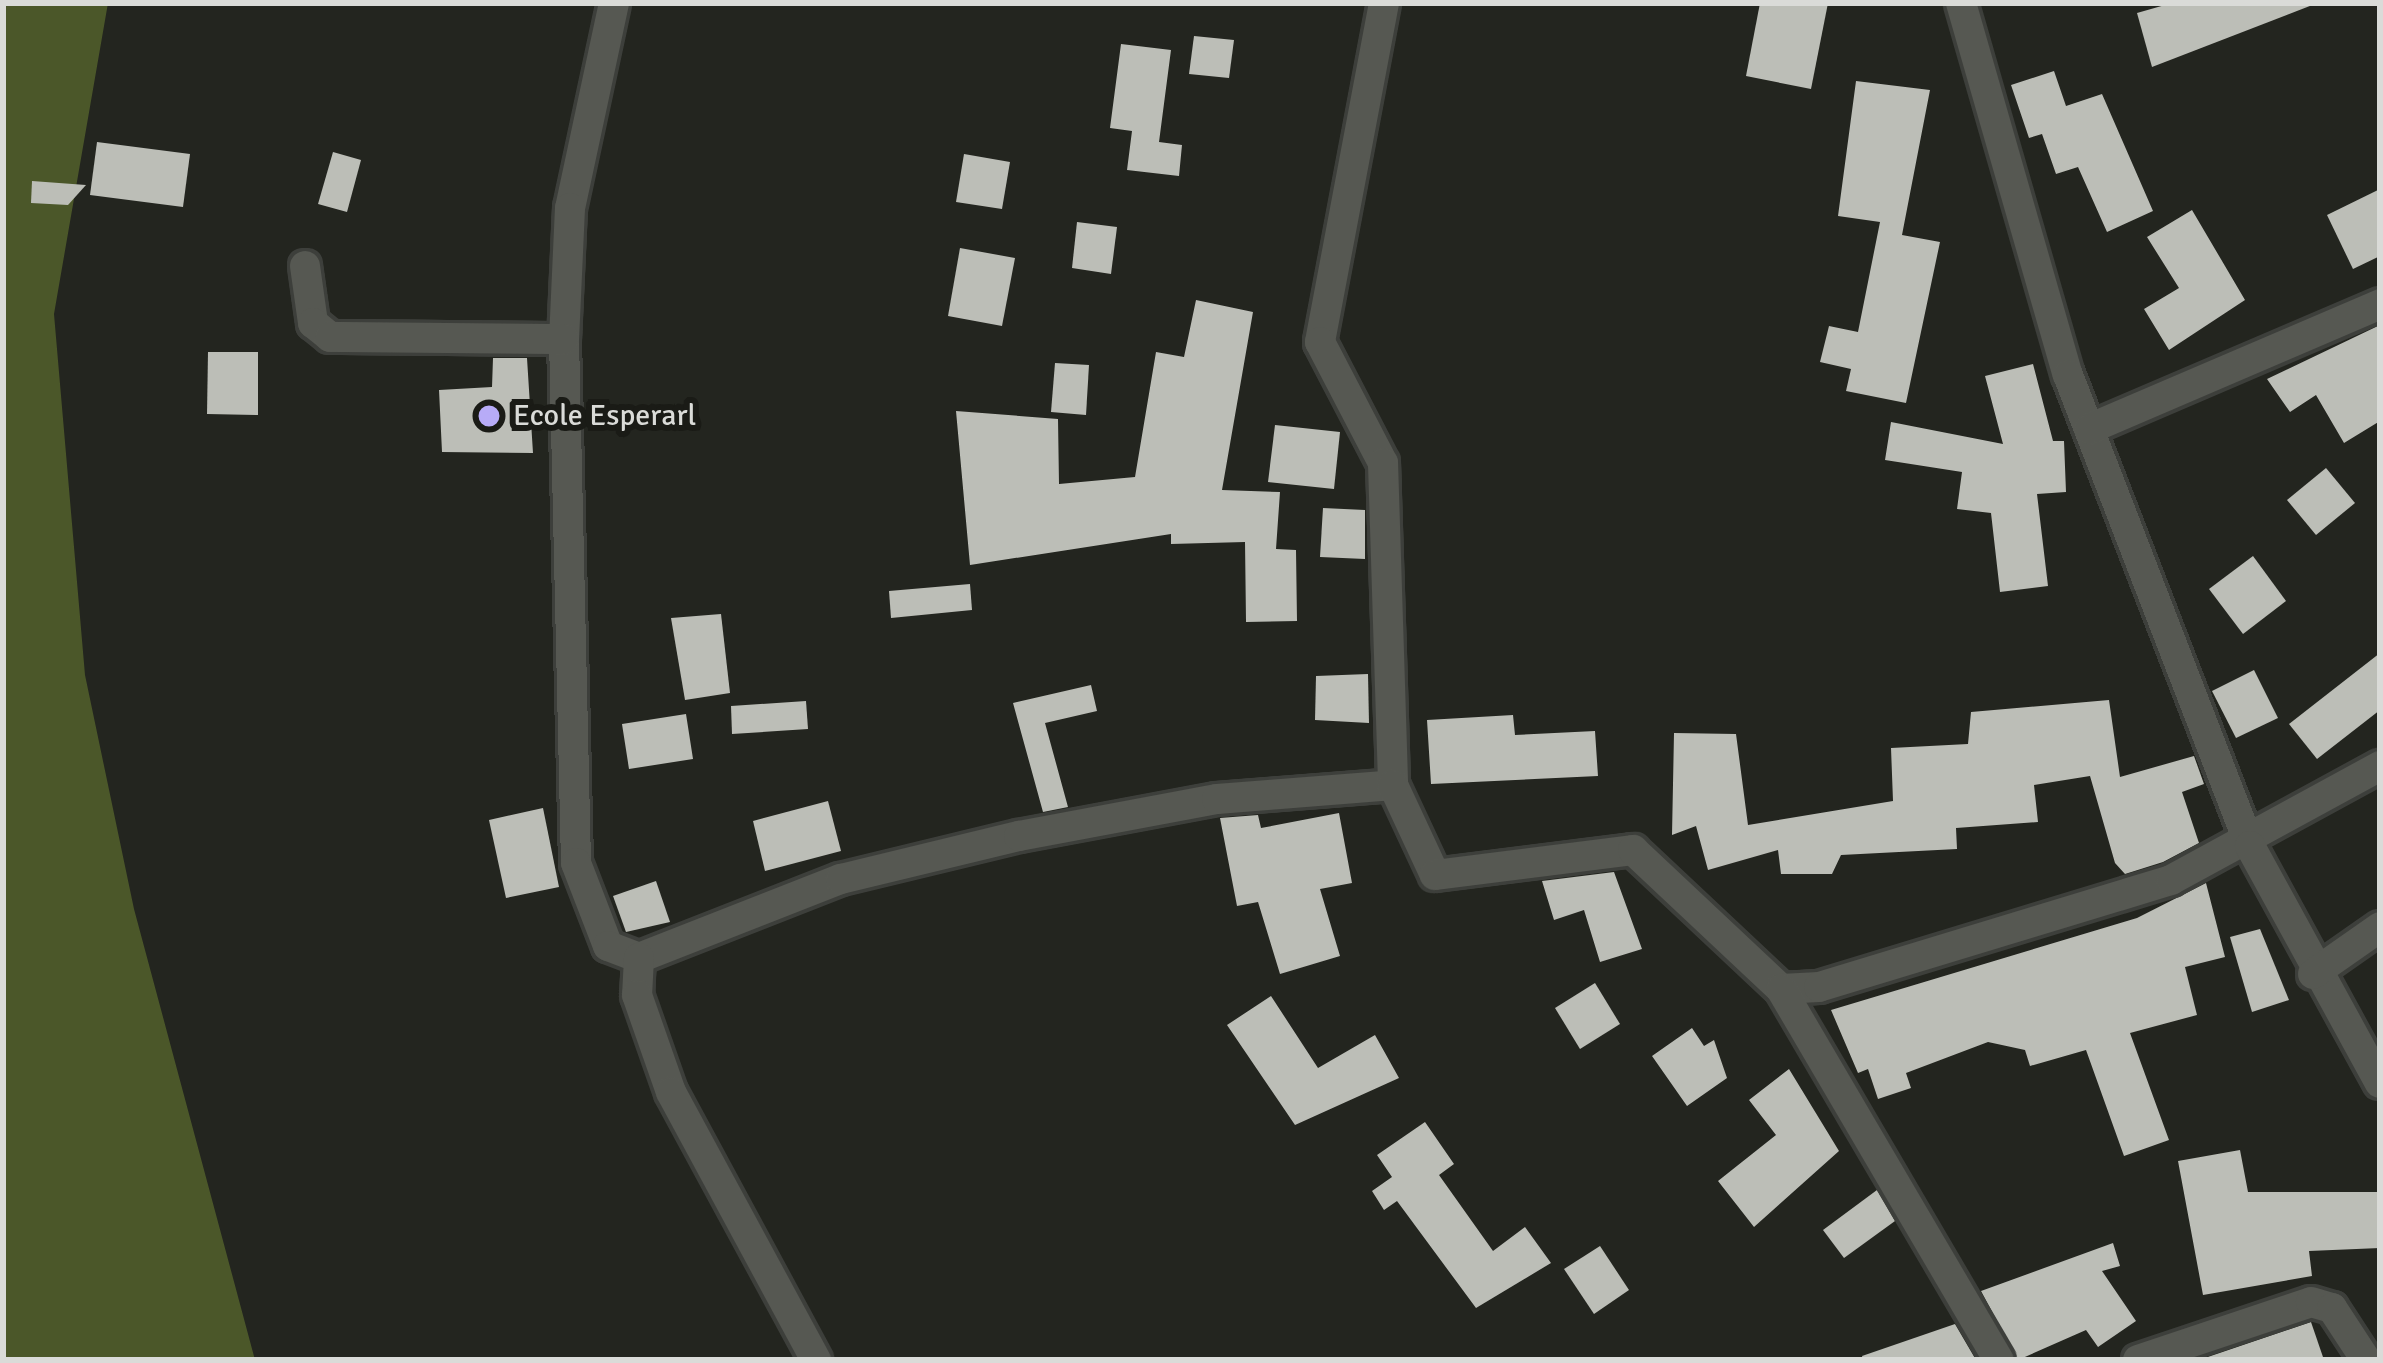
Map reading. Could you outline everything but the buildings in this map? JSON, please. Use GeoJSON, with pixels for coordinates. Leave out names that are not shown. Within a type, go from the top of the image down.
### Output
{"type":"FeatureCollection","features":[{"type":"Feature","properties":{"kind":"street"},"geometry":{"type":"LineString","coordinates":[[614,3],[570,208],[564,339],[576,863],[608,946],[639,958],[841,879],[1019,836],[1217,799],[1393,785]]}},
{"type":"Feature","properties":{"kind":"street"},"geometry":{"type":"LineString","coordinates":[[1384,3],[1319,321],[1328,367],[1383,463],[1393,785],[1435,875],[1633,850],[1781,989],[1999,1360]]}},
{"type":"Feature","properties":{"kind":"street"},"geometry":{"type":"LineString","coordinates":[[1961,3],[2089,429],[2250,846],[2313,974],[2380,1083]]}},
{"type":"Feature","properties":{"kind":"street"},"geometry":{"type":"LineString","coordinates":[[305,266],[313,323],[330,337],[564,339]]}},
{"type":"Feature","properties":{"kind":"street"},"geometry":{"type":"LineString","coordinates":[[2089,429],[2380,304]]}},
{"type":"Feature","properties":{"kind":"street"},"geometry":{"type":"LineString","coordinates":[[1781,989],[2053,920],[2250,846],[2380,766]]}},
{"type":"Feature","properties":{"kind":"street"},"geometry":{"type":"LineString","coordinates":[[2313,974],[2380,927]]}},
{"type":"Feature","properties":{"kind":"street"},"geometry":{"type":"LineString","coordinates":[[639,958],[637,995],[671,1092],[816,1360]]}},
{"type":"Feature","properties":{"kind":"street"},"geometry":{"type":"LineString","coordinates":[[2138,1360],[2311,1302],[2332,1308],[2366,1360]]}},
{"type":"Feature","properties":{"kind":"green space"},"geometry":{"type":"Polygon","coordinates":[[[3,3],[108,3],[54,314],[85,675],[134,909],[255,1360],[3,1360],[3,3]]]}},
{"type":"Feature","properties":{"kind":"place","name":"Ecole Esperarl"},"geometry":{"type":"Point","coordinates":[489,416]}}]}
